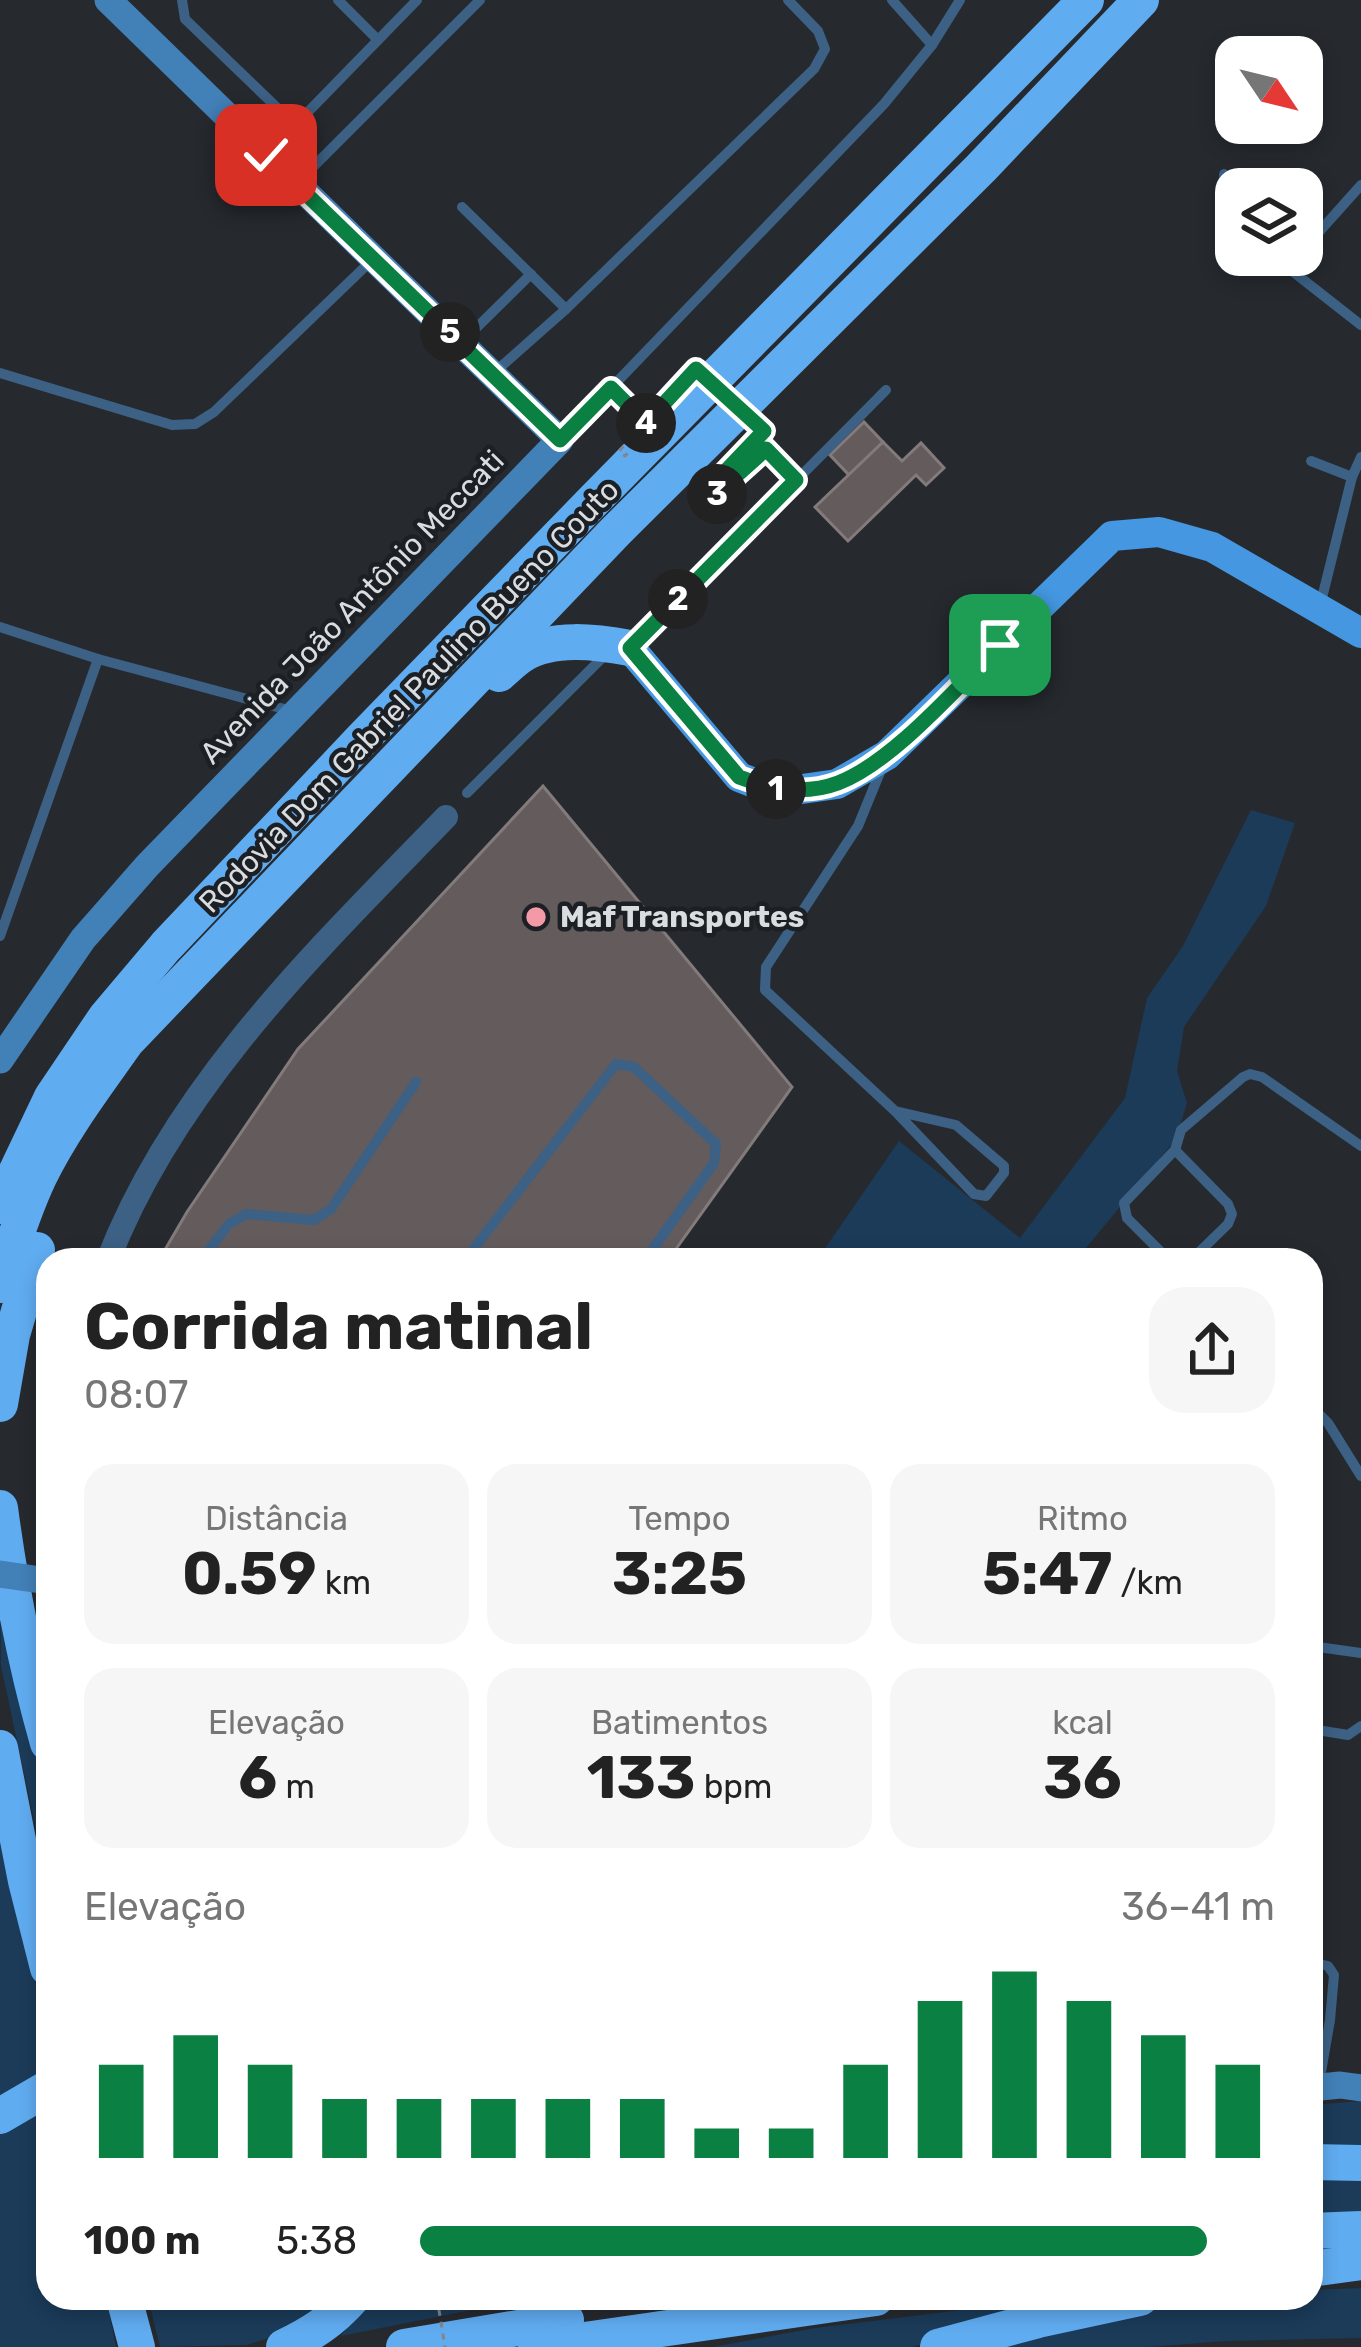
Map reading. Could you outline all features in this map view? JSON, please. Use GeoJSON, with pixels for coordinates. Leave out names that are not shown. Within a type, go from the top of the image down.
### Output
{"type":"FeatureCollection","features":[{"type":"Feature","properties":{"kind":"highway","name":"Rodovia Dom Gabriel Paulino Bueno Couto"},"geometry":{"type":"LineString","coordinates":[[0,1206],[52,1097],[106,1016],[166,946],[362,737],[1086,0]]}},
{"type":"Feature","properties":{"kind":"highway","name":"Rodovia Dom Gabriel Paulino Bueno Couto"},"geometry":{"type":"LineString","coordinates":[[0,1285],[39,1178],[75,1114],[127,1040],[616,531],[981,168],[1141,0]]}},
{"type":"Feature","properties":{"kind":"highway"},"geometry":{"type":"LineString","coordinates":[[981,168],[1172,0]]}},
{"type":"Feature","properties":{"kind":"highway"},"geometry":{"type":"LineString","coordinates":[[381,773],[524,652],[562,644],[622,647]]}},
{"type":"Feature","properties":{"kind":"highway"},"geometry":{"type":"LineString","coordinates":[[37,1248],[85,1144],[189,979]]}},
{"type":"Feature","properties":{"kind":"highway"},"geometry":{"type":"LineString","coordinates":[[0,1404],[12,1335],[36,1251]]}},
{"type":"Feature","properties":{"kind":"highway"},"geometry":{"type":"LineString","coordinates":[[0,1508],[12,1601],[36,1701]]}},
{"type":"Feature","properties":{"kind":"highway"},"geometry":{"type":"LineString","coordinates":[[0,1748],[36,1921]]}},
{"type":"Feature","properties":{"kind":"highway"},"geometry":{"type":"LineString","coordinates":[[0,2116],[36,2095]]}},
{"type":"Feature","properties":{"kind":"highway"},"geometry":{"type":"LineString","coordinates":[[1323,2162],[1361,2163]]}},
{"type":"Feature","properties":{"kind":"highway"},"geometry":{"type":"LineString","coordinates":[[1323,2231],[1361,2229]]}},
{"type":"Feature","properties":{"kind":"highway"},"geometry":{"type":"LineString","coordinates":[[1323,2265],[1361,2261]]}},
{"type":"Feature","properties":{"kind":"highway"},"geometry":{"type":"LineString","coordinates":[[284,2347],[340,2310]]}},
{"type":"Feature","properties":{"kind":"highway"},"geometry":{"type":"LineString","coordinates":[[404,2347],[632,2310]]}},
{"type":"Feature","properties":{"kind":"highway"},"geometry":{"type":"LineString","coordinates":[[536,2347],[793,2310]]}},
{"type":"Feature","properties":{"kind":"highway"},"geometry":{"type":"LineString","coordinates":[[938,2347],[1085,2310]]}},
{"type":"Feature","properties":{"kind":"main road"},"geometry":{"type":"LineString","coordinates":[[108,0],[560,440]]}},
{"type":"Feature","properties":{"kind":"main road","name":"Avenida João Antônio Meccati"},"geometry":{"type":"LineString","coordinates":[[0,1060],[82,940],[146,866],[560,440]]}},
{"type":"Feature","properties":{"kind":"main road"},"geometry":{"type":"LineString","coordinates":[[622,647],[739,777],[788,790],[837,784],[887,755],[1112,536],[1160,532],[1212,547],[1361,633]]}},
{"type":"Feature","properties":{"kind":"main road"},"geometry":{"type":"LineString","coordinates":[[0,1574],[36,1579]]}},
{"type":"Feature","properties":{"kind":"street"},"geometry":{"type":"LineString","coordinates":[[112,1248],[152,1167],[226,1061],[313,954],[446,817]]}},
{"type":"Feature","properties":{"kind":"lane"},"geometry":{"type":"LineString","coordinates":[[182,0],[185,19],[295,125]]}},
{"type":"Feature","properties":{"kind":"lane"},"geometry":{"type":"LineString","coordinates":[[338,0],[378,40]]}},
{"type":"Feature","properties":{"kind":"lane"},"geometry":{"type":"LineString","coordinates":[[266,155],[417,0]]}},
{"type":"Feature","properties":{"kind":"lane"},"geometry":{"type":"LineString","coordinates":[[296,184],[480,0]]}},
{"type":"Feature","properties":{"kind":"lane"},"geometry":{"type":"LineString","coordinates":[[493,374],[814,68],[825,49],[818,31],[788,0]]}},
{"type":"Feature","properties":{"kind":"lane"},"geometry":{"type":"LineString","coordinates":[[892,0],[932,45]]}},
{"type":"Feature","properties":{"kind":"lane","name":"Avenida João Antônio Meccati"},"geometry":{"type":"LineString","coordinates":[[560,440],[884,104],[932,45],[960,0]]}},
{"type":"Feature","properties":{"kind":"lane"},"geometry":{"type":"LineString","coordinates":[[1323,227],[1361,184]]}},
{"type":"Feature","properties":{"kind":"lane"},"geometry":{"type":"LineString","coordinates":[[462,207],[566,309]]}},
{"type":"Feature","properties":{"kind":"lane"},"geometry":{"type":"LineString","coordinates":[[0,373],[172,425],[195,424],[214,412],[374,259]]}},
{"type":"Feature","properties":{"kind":"lane"},"geometry":{"type":"LineString","coordinates":[[461,343],[531,274]]}},
{"type":"Feature","properties":{"kind":"lane"},"geometry":{"type":"LineString","coordinates":[[1298,276],[1361,325]]}},
{"type":"Feature","properties":{"kind":"lane"},"geometry":{"type":"LineString","coordinates":[[467,793],[886,390]]}},
{"type":"Feature","properties":{"kind":"lane"},"geometry":{"type":"LineString","coordinates":[[1319,610],[1361,457]]}},
{"type":"Feature","properties":{"kind":"lane"},"geometry":{"type":"LineString","coordinates":[[1311,461],[1352,477]]}},
{"type":"Feature","properties":{"kind":"lane"},"geometry":{"type":"LineString","coordinates":[[0,627],[98,659],[295,712]]}},
{"type":"Feature","properties":{"kind":"lane"},"geometry":{"type":"LineString","coordinates":[[0,936],[98,659]]}},
{"type":"Feature","properties":{"kind":"lane"},"geometry":{"type":"LineString","coordinates":[[887,755],[858,826],[766,967],[765,990],[895,1111],[974,1194],[986,1196],[1004,1173],[1004,1166],[956,1124],[895,1111]]}},
{"type":"Feature","properties":{"kind":"lane"},"geometry":{"type":"LineString","coordinates":[[474,1248],[616,1064],[634,1066],[716,1144],[714,1163],[654,1248]]}},
{"type":"Feature","properties":{"kind":"lane"},"geometry":{"type":"LineString","coordinates":[[1157,1248],[1127,1218],[1123,1208],[1127,1198],[1175,1150],[1181,1130],[1243,1077],[1262,1077],[1361,1146]]}},
{"type":"Feature","properties":{"kind":"lane"},"geometry":{"type":"LineString","coordinates":[[211,1248],[229,1223],[246,1214],[314,1220],[331,1209],[416,1082]]}},
{"type":"Feature","properties":{"kind":"lane"},"geometry":{"type":"LineString","coordinates":[[1175,1150],[1228,1204],[1232,1214],[1203,1248]]}},
{"type":"Feature","properties":{"kind":"lane"},"geometry":{"type":"LineString","coordinates":[[1323,1418],[1361,1476]]}},
{"type":"Feature","properties":{"kind":"lane"},"geometry":{"type":"LineString","coordinates":[[1323,1648],[1361,1654]]}},
{"type":"Feature","properties":{"kind":"lane"},"geometry":{"type":"LineString","coordinates":[[1323,1731],[1348,1735],[1361,1726]]}},
{"type":"Feature","properties":{"kind":"lane"},"geometry":{"type":"LineString","coordinates":[[1323,1965],[1334,1975],[1330,2020],[1338,2085]]}},
{"type":"Feature","properties":{"kind":"path"},"geometry":{"type":"LineString","coordinates":[[695,385],[625,456],[620,451],[696,369],[764,431],[702,496],[707,502],[766,449],[796,480]]}},
{"type":"Feature","properties":{"kind":"path"},"geometry":{"type":"LineString","coordinates":[[611,388],[646,423]]}},
{"type":"Feature","properties":{"kind":"path"},"geometry":{"type":"LineString","coordinates":[[439,2310],[446,2347]]}},
{"type":"Feature","properties":{"kind":"shaded area"},"geometry":{"type":"Polygon","coordinates":[[[1251,810],[1295,823],[1266,906],[1184,1027],[1177,1071],[1187,1103],[1176,1139],[1086,1248],[825,1248],[899,1141],[1020,1238],[1125,1098],[1147,998],[1183,946],[1251,810]]]}},
{"type":"Feature","properties":{"kind":"shaded area"},"geometry":{"type":"Polygon","coordinates":[[[0,1588],[36,1733],[36,1829],[1,1666],[0,1588]]]}},
{"type":"Feature","properties":{"kind":"shaded area"},"geometry":{"type":"Polygon","coordinates":[[[0,1820],[36,1986],[36,2088],[0,2107],[0,1820]]]}},
{"type":"Feature","properties":{"kind":"shaded area"},"geometry":{"type":"Polygon","coordinates":[[[1361,2101],[1361,2152],[1323,2152],[1323,2104],[1361,2101]]]}},
{"type":"Feature","properties":{"kind":"shaded area"},"geometry":{"type":"Polygon","coordinates":[[[36,2107],[36,2310],[108,2310],[116,2347],[0,2347],[0,2128],[36,2107]]]}},
{"type":"Feature","properties":{"kind":"shaded area"},"geometry":{"type":"Polygon","coordinates":[[[1361,2178],[1361,2214],[1323,2216],[1323,2179],[1361,2178]]]}},
{"type":"Feature","properties":{"kind":"shaded area"},"geometry":{"type":"Polygon","coordinates":[[[1361,2288],[1361,2338],[1149,2347],[970,2347],[1116,2310],[1323,2310],[1323,2290],[1361,2288]]]}},
{"type":"Feature","properties":{"kind":"shaded area"},"geometry":{"type":"Polygon","coordinates":[[[151,2310],[318,2310],[284,2333],[247,2345],[160,2347],[151,2310]]]}},
{"type":"Feature","properties":{"kind":"shaded area"},"geometry":{"type":"Polygon","coordinates":[[[360,2310],[471,2310],[341,2336],[360,2310]]]}},
{"type":"Feature","properties":{"kind":"shaded area"},"geometry":{"type":"Polygon","coordinates":[[[962,2310],[1032,2310],[913,2347],[713,2347],[815,2328],[962,2310]]]}},
{"type":"Feature","properties":{"kind":"building"},"geometry":{"type":"Polygon","coordinates":[[[864,422],[883,442],[849,475],[830,455],[864,422]]]}},
{"type":"Feature","properties":{"kind":"building"},"geometry":{"type":"Polygon","coordinates":[[[883,442],[902,461],[921,443],[944,468],[926,485],[916,475],[848,541],[815,507],[883,442]]]}},
{"type":"Feature","properties":{"kind":"building","name":"Maf Transportes"},"geometry":{"type":"Polygon","coordinates":[[[543,786],[792,1087],[677,1248],[166,1248],[298,1049],[543,786]]]}},
{"type":"Feature","properties":{"kind":"place","name":"Maf Transportes"},"geometry":{"type":"Point","coordinates":[536,917]}},
{"type":"Feature","properties":{"kind":"route"},"geometry":{"type":"LineString","coordinates":[[266,155],[560,440],[611,388],[646,423],[696,369],[764,431],[702,496],[707,502],[766,449],[796,480],[630,648],[739,777],[788,790],[837,784],[887,755],[1000,645]]}}]}
